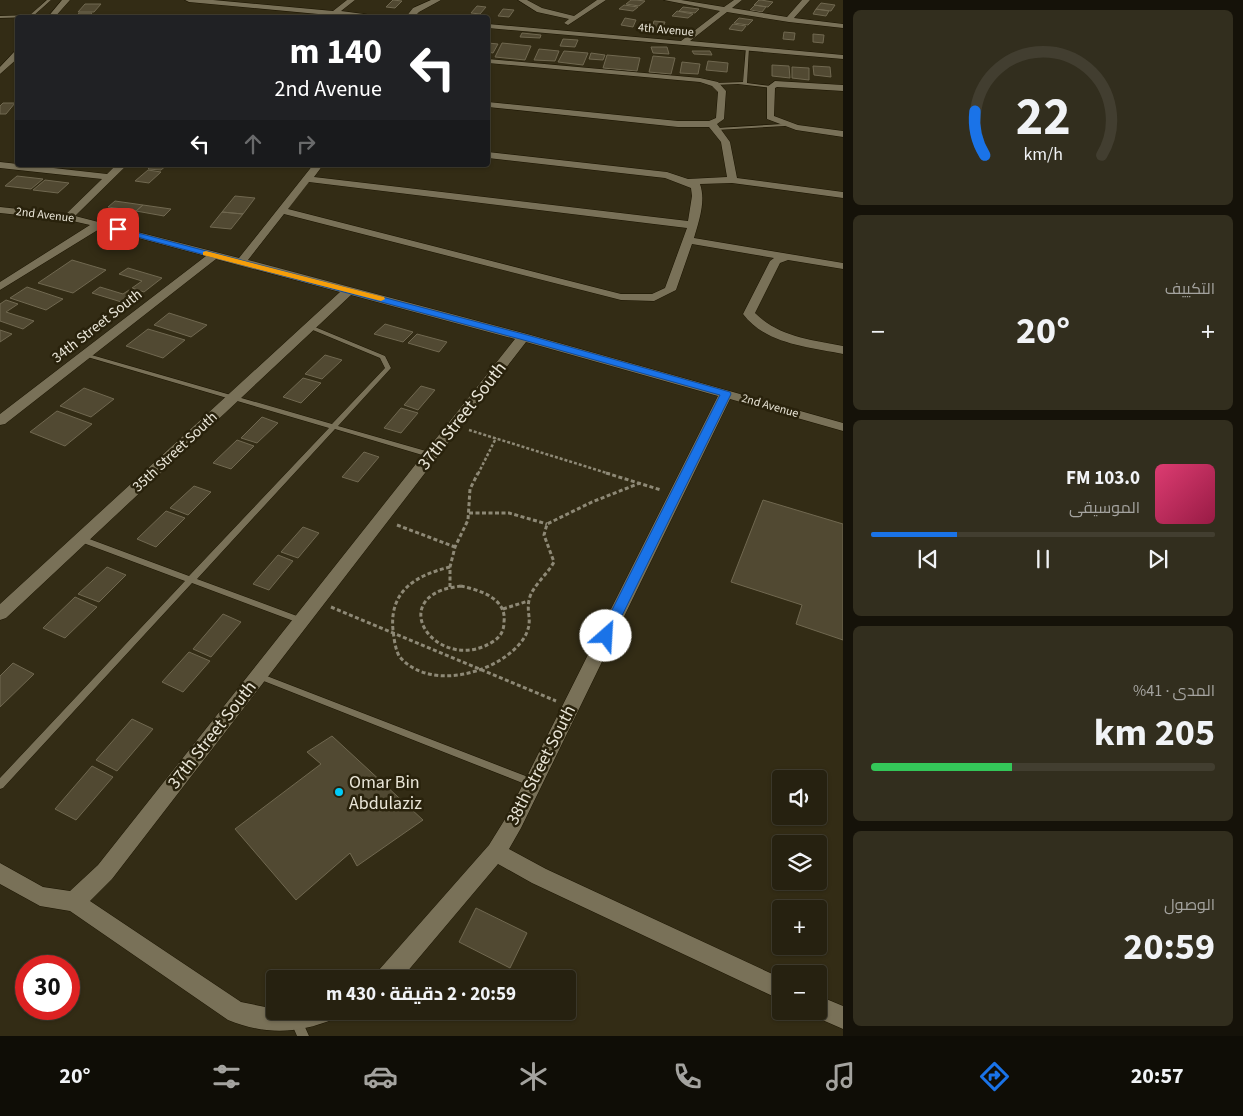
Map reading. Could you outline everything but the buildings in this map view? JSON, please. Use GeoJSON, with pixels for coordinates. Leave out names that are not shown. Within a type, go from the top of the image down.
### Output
{"type":"FeatureCollection","features":[{"type":"Feature","properties":{"kind":"street"},"geometry":{"type":"LineString","coordinates":[[53,15],[66,0]]}},
{"type":"Feature","properties":{"kind":"street"},"geometry":{"type":"LineString","coordinates":[[189,0],[244,2],[357,15]]}},
{"type":"Feature","properties":{"kind":"street"},"geometry":{"type":"LineString","coordinates":[[334,13],[351,0]]}},
{"type":"Feature","properties":{"kind":"street"},"geometry":{"type":"LineString","coordinates":[[411,15],[416,10],[437,0]]}},
{"type":"Feature","properties":{"kind":"street"},"geometry":{"type":"LineString","coordinates":[[522,0],[540,10],[574,18]]}},
{"type":"Feature","properties":{"kind":"street"},"geometry":{"type":"LineString","coordinates":[[557,32],[574,18],[602,0]]}},
{"type":"Feature","properties":{"kind":"street"},"geometry":{"type":"LineString","coordinates":[[669,0],[789,20],[843,26]]}},
{"type":"Feature","properties":{"kind":"street"},"geometry":{"type":"LineString","coordinates":[[683,43],[738,0]]}},
{"type":"Feature","properties":{"kind":"street"},"geometry":{"type":"LineString","coordinates":[[795,0],[805,1]]}},
{"type":"Feature","properties":{"kind":"street"},"geometry":{"type":"LineString","coordinates":[[789,20],[805,1]]}},
{"type":"Feature","properties":{"kind":"street"},"geometry":{"type":"LineString","coordinates":[[280,15],[286,8]]}},
{"type":"Feature","properties":{"kind":"street","name":"4th Avenue"},"geometry":{"type":"LineString","coordinates":[[490,26],[841,55]]}},
{"type":"Feature","properties":{"kind":"street"},"geometry":{"type":"LineString","coordinates":[[0,72],[15,56]]}},
{"type":"Feature","properties":{"kind":"street"},"geometry":{"type":"LineString","coordinates":[[490,61],[700,80],[715,84],[722,91],[720,119],[714,127]]}},
{"type":"Feature","properties":{"kind":"street"},"geometry":{"type":"LineString","coordinates":[[843,88],[775,84],[771,87],[770,117],[783,125],[796,129],[843,134]]}},
{"type":"Feature","properties":{"kind":"street"},"geometry":{"type":"LineString","coordinates":[[490,105],[714,127],[722,133],[727,142],[732,180]]}},
{"type":"Feature","properties":{"kind":"street"},"geometry":{"type":"LineString","coordinates":[[283,211],[621,297],[654,298],[670,290],[692,226],[699,196],[696,186],[667,175],[490,155]]}},
{"type":"Feature","properties":{"kind":"street"},"geometry":{"type":"LineString","coordinates":[[0,165],[15,166]]}},
{"type":"Feature","properties":{"kind":"street"},"geometry":{"type":"LineString","coordinates":[[27,167],[110,177]]}},
{"type":"Feature","properties":{"kind":"street"},"geometry":{"type":"LineString","coordinates":[[68,217],[120,167]]}},
{"type":"Feature","properties":{"kind":"street"},"geometry":{"type":"LineString","coordinates":[[241,262],[316,167]]}},
{"type":"Feature","properties":{"kind":"street"},"geometry":{"type":"LineString","coordinates":[[307,179],[692,226]]}},
{"type":"Feature","properties":{"kind":"street"},"geometry":{"type":"LineString","coordinates":[[689,182],[699,180],[732,180],[843,195]]}},
{"type":"Feature","properties":{"kind":"street","name":"2nd Avenue"},"geometry":{"type":"LineString","coordinates":[[0,210],[68,217],[99,224],[524,337],[843,427]]}},
{"type":"Feature","properties":{"kind":"street"},"geometry":{"type":"LineString","coordinates":[[0,287],[99,224]]}},
{"type":"Feature","properties":{"kind":"street"},"geometry":{"type":"LineString","coordinates":[[688,240],[843,266]]}},
{"type":"Feature","properties":{"kind":"street","name":"34th Street South"},"geometry":{"type":"LineString","coordinates":[[0,421],[214,255]]}},
{"type":"Feature","properties":{"kind":"street"},"geometry":{"type":"LineString","coordinates":[[787,257],[776,261],[749,314],[758,325],[776,334],[843,350]]}},
{"type":"Feature","properties":{"kind":"street","name":"35th Street South"},"geometry":{"type":"LineString","coordinates":[[0,614],[349,290]]}},
{"type":"Feature","properties":{"kind":"street","name":"37th Street South"},"geometry":{"type":"LineString","coordinates":[[74,902],[105,872],[524,337]]}},
{"type":"Feature","properties":{"kind":"street","name":"38th Street South"},"geometry":{"type":"LineString","coordinates":[[496,852],[533,783],[726,394]]}},
{"type":"Feature","properties":{"kind":"street"},"geometry":{"type":"LineString","coordinates":[[394,970],[496,852],[539,876],[772,986]]}},
{"type":"Feature","properties":{"kind":"street"},"geometry":{"type":"LineString","coordinates":[[0,873],[40,896],[74,902],[236,1012],[299,1028],[312,1020]]}},
{"type":"Feature","properties":{"kind":"street"},"geometry":{"type":"LineString","coordinates":[[827,1011],[843,1018]]}},
{"type":"Feature","properties":{"kind":"lane"},"geometry":{"type":"LineString","coordinates":[[30,15],[36,13],[48,0]]}},
{"type":"Feature","properties":{"kind":"lane"},"geometry":{"type":"LineString","coordinates":[[0,15],[15,16]]}},
{"type":"Feature","properties":{"kind":"lane"},"geometry":{"type":"LineString","coordinates":[[745,84],[748,48]]}},
{"type":"Feature","properties":{"kind":"lane"},"geometry":{"type":"LineString","coordinates":[[715,84],[745,84],[771,87]]}},
{"type":"Feature","properties":{"kind":"lane"},"geometry":{"type":"LineString","coordinates":[[714,127],[783,125]]}},
{"type":"Feature","properties":{"kind":"lane"},"geometry":{"type":"LineString","coordinates":[[0,785],[388,368],[383,357],[310,327]]}},
{"type":"Feature","properties":{"kind":"lane"},"geometry":{"type":"LineString","coordinates":[[86,355],[432,455]]}},
{"type":"Feature","properties":{"kind":"lane"},"geometry":{"type":"LineString","coordinates":[[81,539],[302,621]]}},
{"type":"Feature","properties":{"kind":"lane"},"geometry":{"type":"LineString","coordinates":[[259,676],[533,783]]}},
{"type":"Feature","properties":{"kind":"path"},"geometry":{"type":"LineString","coordinates":[[455,425],[676,495]]}},
{"type":"Feature","properties":{"kind":"path"},"geometry":{"type":"LineString","coordinates":[[450,588],[450,567],[455,547],[469,513],[472,484],[496,438]]}},
{"type":"Feature","properties":{"kind":"path"},"geometry":{"type":"LineString","coordinates":[[450,567],[424,573],[404,588],[398,596],[394,607],[393,633],[399,656],[415,670],[431,675],[449,676],[478,669],[501,660],[513,651],[523,640],[528,627],[529,601],[535,588],[554,562],[554,556],[544,540],[547,524],[592,502],[640,483]]}},
{"type":"Feature","properties":{"kind":"path"},"geometry":{"type":"LineString","coordinates":[[469,513],[489,511],[510,512],[547,524]]}},
{"type":"Feature","properties":{"kind":"path"},"geometry":{"type":"LineString","coordinates":[[381,519],[455,547]]}},
{"type":"Feature","properties":{"kind":"path"},"geometry":{"type":"LineString","coordinates":[[461,586],[484,591],[494,597],[503,609],[505,624],[501,634],[493,642],[469,650],[455,650],[443,646],[426,633],[420,619],[424,604],[430,597],[450,588],[461,586]]}},
{"type":"Feature","properties":{"kind":"path"},"geometry":{"type":"LineString","coordinates":[[317,601],[571,707]]}},
{"type":"Feature","properties":{"kind":"path"},"geometry":{"type":"LineString","coordinates":[[503,609],[529,601]]}},
{"type":"Feature","properties":{"kind":"slow traffic"},"geometry":{"type":"LineString","coordinates":[[206,253],[381,299]]}},
{"type":"Feature","properties":{"kind":"place","name":"Omar Bin Abdulaziz"},"geometry":{"type":"Point","coordinates":[339,792]}},
{"type":"Feature","properties":{"kind":"route"},"geometry":{"type":"LineString","coordinates":[[118,229],[524,337],[726,394],[606,636]]}}]}
